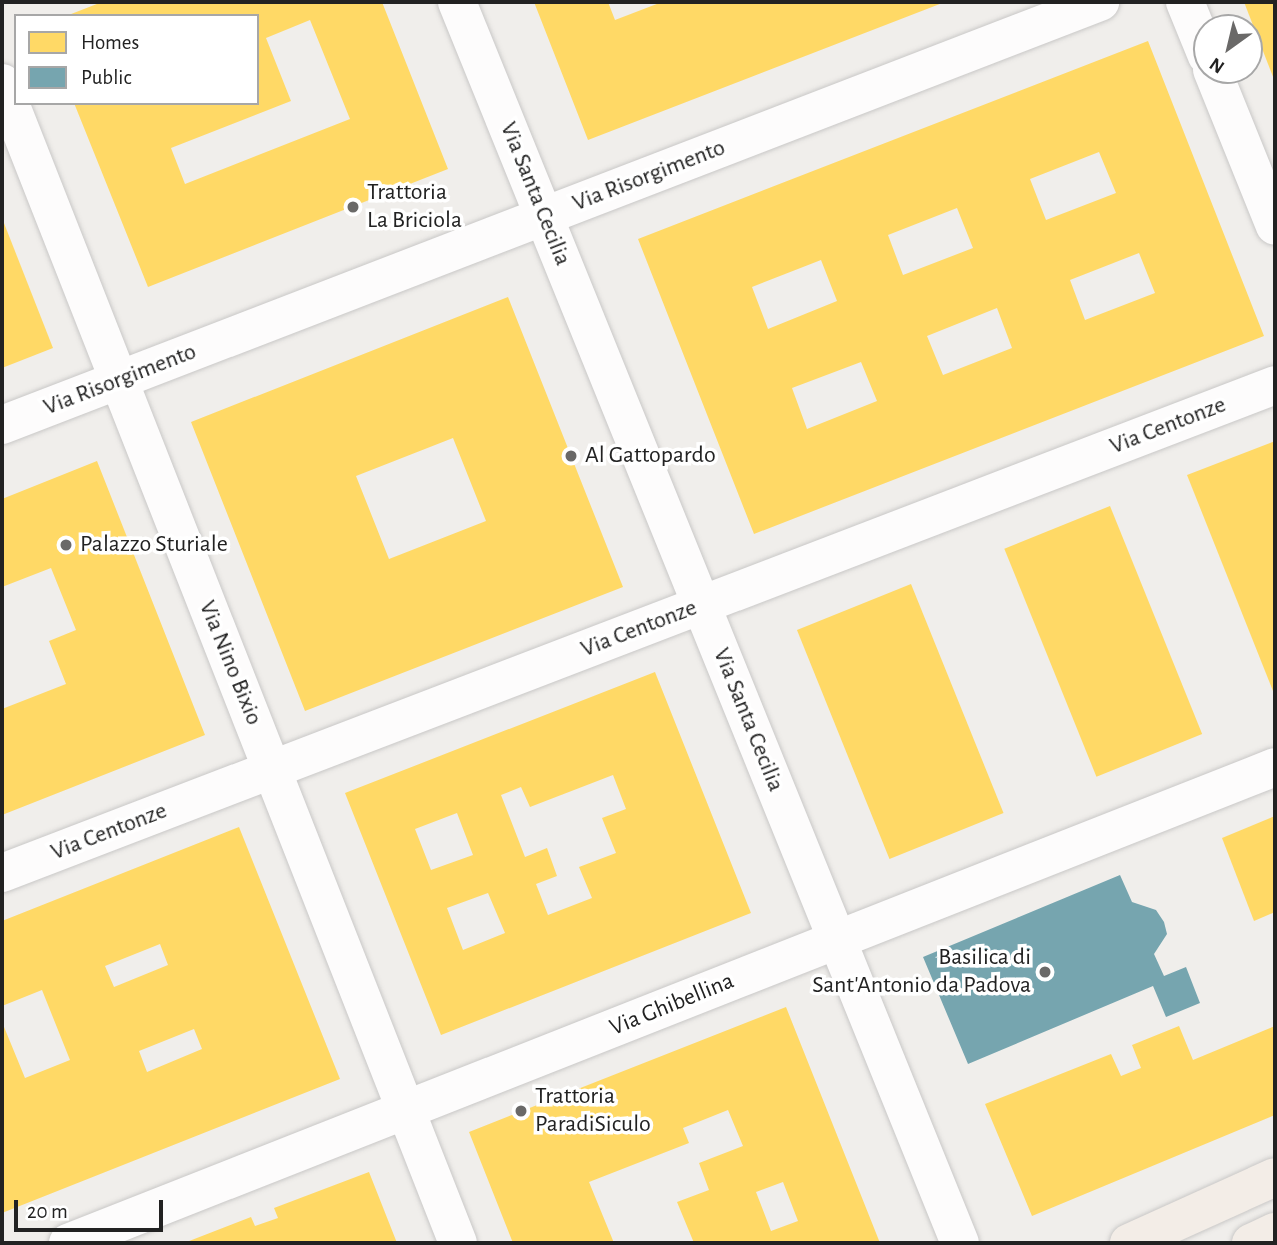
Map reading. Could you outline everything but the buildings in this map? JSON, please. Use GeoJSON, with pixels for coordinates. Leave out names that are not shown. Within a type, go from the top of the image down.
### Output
{"type":"FeatureCollection","features":[{"type":"Feature","properties":{"kind":"main road"},"geometry":{"type":"LineString","coordinates":[[1129,1243],[1275,1177]]}},
{"type":"Feature","properties":{"kind":"main road"},"geometry":{"type":"LineString","coordinates":[[1251,1243],[1275,1232]]}},
{"type":"Feature","properties":{"kind":"street","name":"Via Santa Cecilia"},"geometry":{"type":"LineString","coordinates":[[457,2],[960,1243]]}},
{"type":"Feature","properties":{"kind":"street","name":"Via Risorgimento"},"geometry":{"type":"LineString","coordinates":[[2,425],[1100,2]]}},
{"type":"Feature","properties":{"kind":"street"},"geometry":{"type":"LineString","coordinates":[[1185,2],[1193,22]]}},
{"type":"Feature","properties":{"kind":"street","name":"Via Nino Bixio"},"geometry":{"type":"LineString","coordinates":[[2,83],[458,1243]]}},
{"type":"Feature","properties":{"kind":"street"},"geometry":{"type":"LineString","coordinates":[[1218,84],[1275,226]]}},
{"type":"Feature","properties":{"kind":"street","name":"Via Centonze"},"geometry":{"type":"LineString","coordinates":[[2,873],[1275,385]]}},
{"type":"Feature","properties":{"kind":"street","name":"Via Ghibellina"},"geometry":{"type":"LineString","coordinates":[[68,1243],[1275,767]]}},
{"type":"Feature","properties":{"kind":"place","name":"Trattoria La Briciola"},"geometry":{"type":"Point","coordinates":[353,207]}},
{"type":"Feature","properties":{"kind":"place","name":"Al Gattopardo"},"geometry":{"type":"Point","coordinates":[571,456]}},
{"type":"Feature","properties":{"kind":"place","name":"Palazzo Sturiale"},"geometry":{"type":"Point","coordinates":[66,545]}},
{"type":"Feature","properties":{"kind":"place","name":"Basilica di Sant'Antonio da Padova"},"geometry":{"type":"Point","coordinates":[1045,972]}},
{"type":"Feature","properties":{"kind":"place","name":"Trattoria ParadiSiculo"},"geometry":{"type":"Point","coordinates":[521,1111]}}]}
